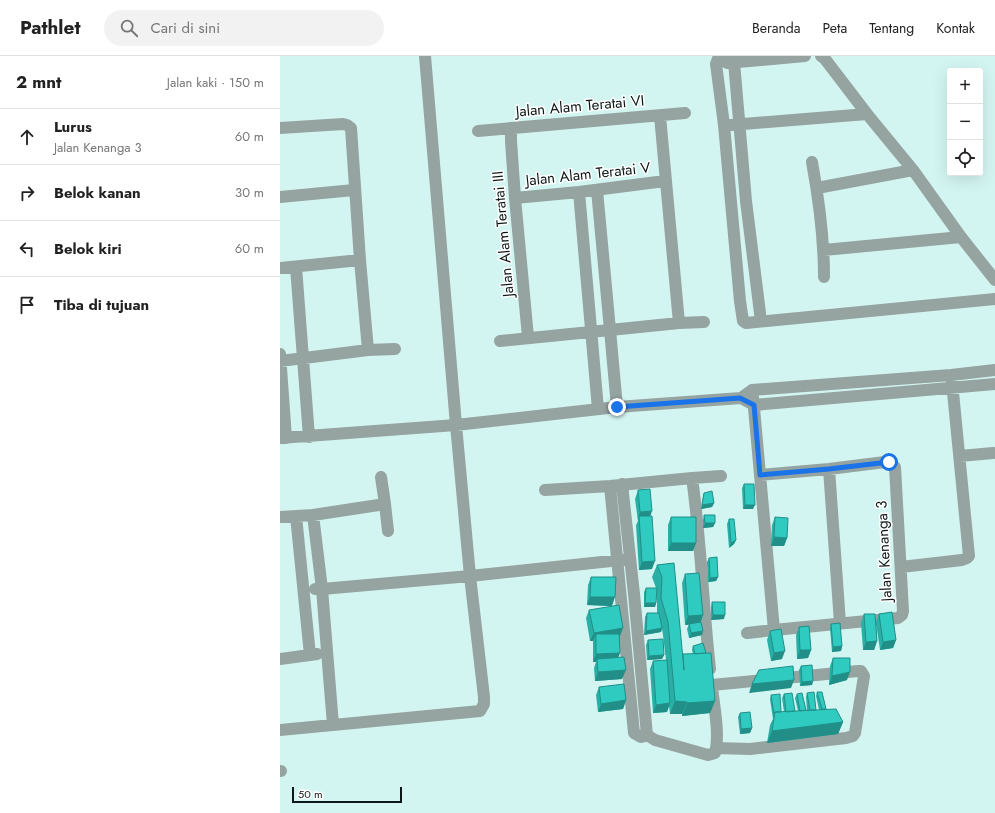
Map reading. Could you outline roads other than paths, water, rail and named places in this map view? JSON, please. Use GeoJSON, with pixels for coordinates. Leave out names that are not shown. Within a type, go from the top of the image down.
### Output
{"type":"FeatureCollection","features":[{"type":"Feature","properties":{"kind":"street"},"geometry":{"type":"LineString","coordinates":[[280,730],[480,711],[484,704],[456,425],[425,56]]}},
{"type":"Feature","properties":{"kind":"street"},"geometry":{"type":"LineString","coordinates":[[805,56],[717,60],[740,301],[744,321],[746,323],[995,299]]}},
{"type":"Feature","properties":{"kind":"street"},"geometry":{"type":"LineString","coordinates":[[821,56],[825,59],[867,114],[913,170],[961,237],[995,280]]}},
{"type":"Feature","properties":{"kind":"street"},"geometry":{"type":"LineString","coordinates":[[732,59],[761,321]]}},
{"type":"Feature","properties":{"kind":"street","name":"Jalan Alam Teratai VI"},"geometry":{"type":"LineString","coordinates":[[478,131],[685,113]]}},
{"type":"Feature","properties":{"kind":"street"},"geometry":{"type":"LineString","coordinates":[[724,125],[867,114]]}},
{"type":"Feature","properties":{"kind":"street"},"geometry":{"type":"LineString","coordinates":[[660,116],[679,323]]}},
{"type":"Feature","properties":{"kind":"street"},"geometry":{"type":"LineString","coordinates":[[280,128],[347,125],[351,128],[354,190],[368,350]]}},
{"type":"Feature","properties":{"kind":"street","name":"Jalan Alam Teratai III"},"geometry":{"type":"LineString","coordinates":[[511,128],[515,198],[528,337]]}},
{"type":"Feature","properties":{"kind":"street"},"geometry":{"type":"LineString","coordinates":[[812,162],[817,188],[824,250],[824,277]]}},
{"type":"Feature","properties":{"kind":"street"},"geometry":{"type":"LineString","coordinates":[[817,188],[913,170]]}},
{"type":"Feature","properties":{"kind":"street","name":"Jalan Alam Teratai V"},"geometry":{"type":"LineString","coordinates":[[515,198],[597,190],[665,181]]}},
{"type":"Feature","properties":{"kind":"street"},"geometry":{"type":"LineString","coordinates":[[280,197],[354,190]]}},
{"type":"Feature","properties":{"kind":"street"},"geometry":{"type":"LineString","coordinates":[[597,190],[617,407]]}},
{"type":"Feature","properties":{"kind":"street"},"geometry":{"type":"LineString","coordinates":[[579,192],[598,409]]}},
{"type":"Feature","properties":{"kind":"street"},"geometry":{"type":"LineString","coordinates":[[824,250],[961,237]]}},
{"type":"Feature","properties":{"kind":"street"},"geometry":{"type":"LineString","coordinates":[[280,268],[360,260]]}},
{"type":"Feature","properties":{"kind":"street"},"geometry":{"type":"LineString","coordinates":[[296,267],[309,437]]}},
{"type":"Feature","properties":{"kind":"street"},"geometry":{"type":"LineString","coordinates":[[500,341],[592,331],[704,322]]}},
{"type":"Feature","properties":{"kind":"street"},"geometry":{"type":"LineString","coordinates":[[396,349],[368,350],[303,358],[280,358],[283,438],[456,425],[617,407],[740,398],[752,390],[951,375],[995,370]]}},
{"type":"Feature","properties":{"kind":"street"},"geometry":{"type":"LineString","coordinates":[[901,567],[962,560],[969,556],[951,375]]}},
{"type":"Feature","properties":{"kind":"street"},"geometry":{"type":"LineString","coordinates":[[740,398],[754,405],[995,384]]}},
{"type":"Feature","properties":{"kind":"street"},"geometry":{"type":"LineString","coordinates":[[752,390],[774,630]]}},
{"type":"Feature","properties":{"kind":"street"},"geometry":{"type":"LineString","coordinates":[[960,456],[993,453]]}},
{"type":"Feature","properties":{"kind":"street","name":"Jalan Kenanga 3"},"geometry":{"type":"LineString","coordinates":[[747,633],[898,618],[901,616],[903,611],[895,467],[889,462],[885,462],[760,475]]}},
{"type":"Feature","properties":{"kind":"street"},"geometry":{"type":"LineString","coordinates":[[829,469],[840,623]]}},
{"type":"Feature","properties":{"kind":"street"},"geometry":{"type":"LineString","coordinates":[[545,490],[721,476]]}},
{"type":"Feature","properties":{"kind":"street"},"geometry":{"type":"LineString","coordinates":[[381,477],[388,531]]}},
{"type":"Feature","properties":{"kind":"street"},"geometry":{"type":"LineString","coordinates":[[616,485],[617,561],[634,733],[641,737],[647,735],[663,742],[708,755],[715,753],[716,724],[705,629],[696,502],[692,478]]}},
{"type":"Feature","properties":{"kind":"street"},"geometry":{"type":"LineString","coordinates":[[616,485],[627,524],[647,735]]}},
{"type":"Feature","properties":{"kind":"street"},"geometry":{"type":"LineString","coordinates":[[280,518],[312,515],[385,504]]}},
{"type":"Feature","properties":{"kind":"street"},"geometry":{"type":"LineString","coordinates":[[312,515],[322,589],[333,726]]}},
{"type":"Feature","properties":{"kind":"street"},"geometry":{"type":"LineString","coordinates":[[296,516],[310,655]]}},
{"type":"Feature","properties":{"kind":"street"},"geometry":{"type":"LineString","coordinates":[[304,590],[470,576],[630,559]]}},
{"type":"Feature","properties":{"kind":"street"},"geometry":{"type":"LineString","coordinates":[[280,658],[327,653]]}},
{"type":"Feature","properties":{"kind":"street"},"geometry":{"type":"LineString","coordinates":[[712,685],[858,671],[861,671],[864,676],[856,733],[853,736],[750,748],[716,748]]}}]}
